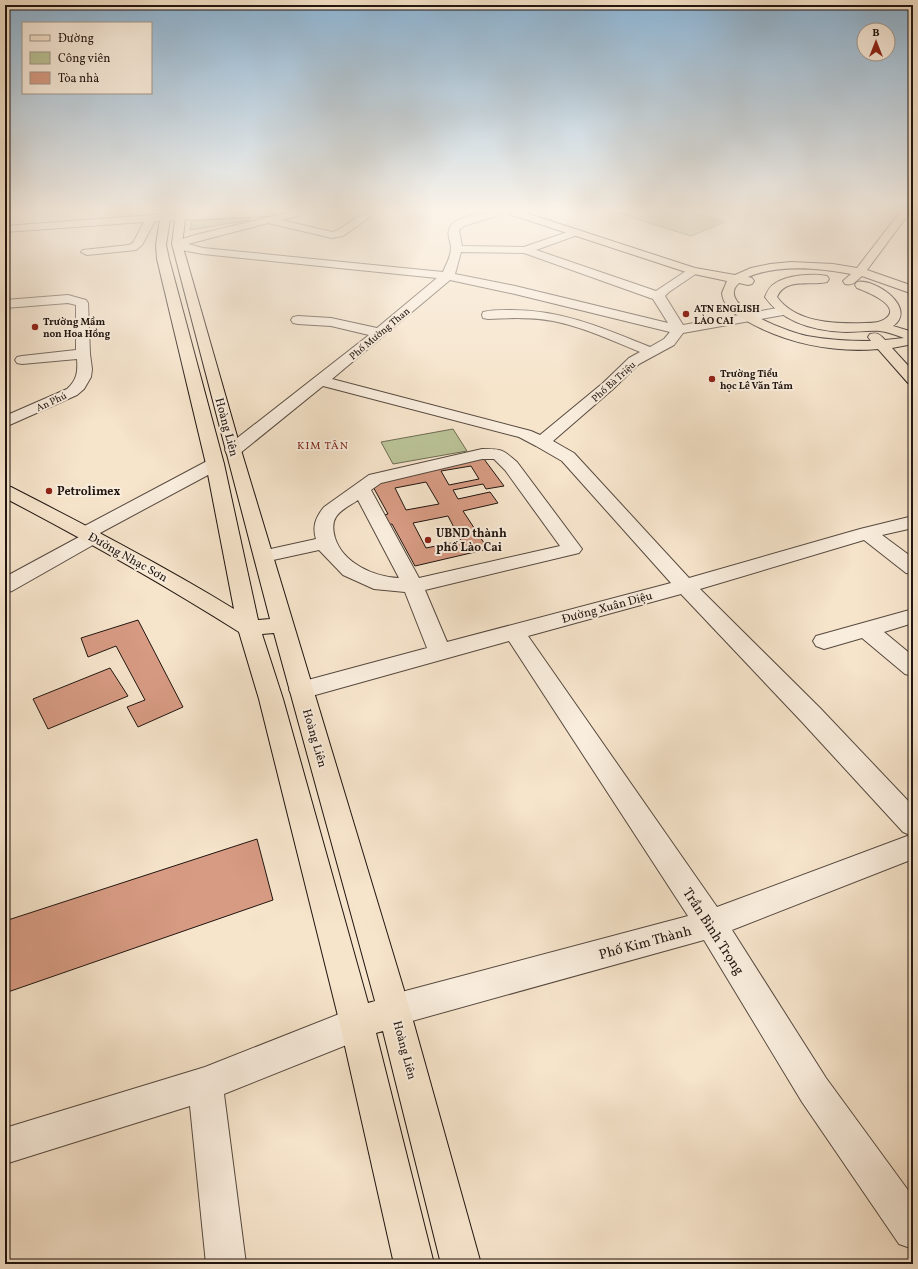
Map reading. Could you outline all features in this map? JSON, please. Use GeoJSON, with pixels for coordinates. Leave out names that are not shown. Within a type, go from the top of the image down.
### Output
{"type":"FeatureCollection","features":[{"type":"Feature","properties":{"kind":"main road","name":"Hoàng Liên"},"geometry":{"type":"LineString","coordinates":[[167,271],[224,457],[264,556],[301,690],[394,1010],[461,1264]]}},
{"type":"Feature","properties":{"kind":"main road"},"geometry":{"type":"LineString","coordinates":[[693,271],[735,280],[778,286],[801,280],[848,282],[886,295],[895,300],[904,310],[893,322],[873,327],[845,328],[822,325],[800,319],[783,311],[774,304],[770,297],[772,291],[778,286]]}},
{"type":"Feature","properties":{"kind":"main road"},"geometry":{"type":"LineString","coordinates":[[756,271],[735,280],[729,287],[728,294],[730,302],[737,310],[749,318],[778,331],[808,340],[859,346],[883,345],[913,340]]}},
{"type":"Feature","properties":{"kind":"main road"},"geometry":{"type":"LineString","coordinates":[[854,271],[880,277],[913,290]]}},
{"type":"Feature","properties":{"kind":"main road"},"geometry":{"type":"LineString","coordinates":[[848,282],[860,272]]}},
{"type":"Feature","properties":{"kind":"main road"},"geometry":{"type":"LineString","coordinates":[[873,327],[913,336]]}},
{"type":"Feature","properties":{"kind":"main road"},"geometry":{"type":"LineString","coordinates":[[873,327],[883,345],[913,380]]}},
{"type":"Feature","properties":{"kind":"main road","name":"Hoàng Liên"},"geometry":{"type":"LineString","coordinates":[[224,457],[236,562],[249,628],[271,699],[357,1024],[414,1264]]}},
{"type":"Feature","properties":{"kind":"main road","name":"Đường Nhạc Sơn"},"geometry":{"type":"LineString","coordinates":[[5,491],[90,535],[189,591],[249,628]]}},
{"type":"Feature","properties":{"kind":"main road"},"geometry":{"type":"LineString","coordinates":[[236,562],[264,556]]}},
{"type":"Feature","properties":{"kind":"main road"},"geometry":{"type":"LineString","coordinates":[[249,628],[283,625]]}},
{"type":"Feature","properties":{"kind":"main road"},"geometry":{"type":"LineString","coordinates":[[271,699],[301,690]]}},
{"type":"Feature","properties":{"kind":"main road"},"geometry":{"type":"LineString","coordinates":[[357,1024],[394,1010]]}},
{"type":"Feature","properties":{"kind":"street"},"geometry":{"type":"LineString","coordinates":[[401,271],[448,276],[515,290],[679,330],[783,311]]}},
{"type":"Feature","properties":{"kind":"street"},"geometry":{"type":"LineString","coordinates":[[448,276],[450,271]]}},
{"type":"Feature","properties":{"kind":"street"},"geometry":{"type":"LineString","coordinates":[[586,271],[658,296],[679,330]]}},
{"type":"Feature","properties":{"kind":"street"},"geometry":{"type":"LineString","coordinates":[[658,296],[665,289],[692,271]]}},
{"type":"Feature","properties":{"kind":"street","name":"Phố Mường Than"},"geometry":{"type":"LineString","coordinates":[[5,586],[224,457],[321,381],[448,276]]}},
{"type":"Feature","properties":{"kind":"street","name":"An Phú"},"geometry":{"type":"LineString","coordinates":[[5,304],[68,299],[77,300],[82,303],[83,354],[85,369],[84,377],[79,386],[72,392],[5,422]]}},
{"type":"Feature","properties":{"kind":"street"},"geometry":{"type":"LineString","coordinates":[[488,315],[524,314],[560,318],[608,334],[651,352]]}},
{"type":"Feature","properties":{"kind":"street"},"geometry":{"type":"LineString","coordinates":[[298,320],[331,322],[379,334]]}},
{"type":"Feature","properties":{"kind":"street","name":"Phố Bà Triệu"},"geometry":{"type":"LineString","coordinates":[[542,442],[608,386],[634,361],[669,342],[679,330]]}},
{"type":"Feature","properties":{"kind":"street"},"geometry":{"type":"LineString","coordinates":[[22,360],[83,354]]}},
{"type":"Feature","properties":{"kind":"street"},"geometry":{"type":"LineString","coordinates":[[321,381],[525,434],[542,442],[568,458],[685,586],[811,715],[913,824]]}},
{"type":"Feature","properties":{"kind":"street"},"geometry":{"type":"LineString","coordinates":[[482,454],[498,454],[511,466],[572,549],[413,586],[381,584],[350,570],[329,550],[323,530],[326,517],[361,489],[375,479],[482,454]]}},
{"type":"Feature","properties":{"kind":"street"},"geometry":{"type":"LineString","coordinates":[[361,489],[413,586],[440,652]]}},
{"type":"Feature","properties":{"kind":"street","name":"Đường Xuân Diệu"},"geometry":{"type":"LineString","coordinates":[[301,690],[685,586],[867,533],[913,522]]}},
{"type":"Feature","properties":{"kind":"street"},"geometry":{"type":"LineString","coordinates":[[867,533],[913,568]]}},
{"type":"Feature","properties":{"kind":"street"},"geometry":{"type":"LineString","coordinates":[[264,556],[326,543]]}},
{"type":"Feature","properties":{"kind":"street"},"geometry":{"type":"LineString","coordinates":[[824,641],[913,616]]}},
{"type":"Feature","properties":{"kind":"street"},"geometry":{"type":"LineString","coordinates":[[867,630],[913,668]]}},
{"type":"Feature","properties":{"kind":"street","name":"Trần Bình Trọng"},"geometry":{"type":"LineString","coordinates":[[514,632],[711,924],[814,1090],[913,1230]]}},
{"type":"Feature","properties":{"kind":"street","name":"Phố Kim Thành"},"geometry":{"type":"LineString","coordinates":[[394,1010],[711,924],[913,846]]}},
{"type":"Feature","properties":{"kind":"street"},"geometry":{"type":"LineString","coordinates":[[5,1146],[205,1084],[357,1024]]}},
{"type":"Feature","properties":{"kind":"street"},"geometry":{"type":"LineString","coordinates":[[205,1084],[226,1264]]}},
{"type":"Feature","properties":{"kind":"green space"},"geometry":{"type":"Polygon","coordinates":[[[453,429],[467,451],[393,464],[381,442],[453,429]]]}},
{"type":"Feature","properties":{"kind":"building"},"geometry":{"type":"Polygon","coordinates":[[[481,455],[504,486],[486,489],[483,484],[453,490],[458,499],[490,492],[498,503],[463,511],[488,549],[415,566],[392,524],[382,526],[377,517],[388,514],[371,483],[481,455]],[[471,466],[441,471],[449,485],[479,479],[471,466]],[[426,482],[395,488],[406,510],[439,504],[426,482]],[[448,516],[413,523],[426,548],[461,541],[448,516]]]}},
{"type":"Feature","properties":{"kind":"building"},"geometry":{"type":"Polygon","coordinates":[[[138,620],[183,707],[138,727],[127,707],[145,700],[116,646],[88,657],[81,638],[138,620]]]}},
{"type":"Feature","properties":{"kind":"building"},"geometry":{"type":"Polygon","coordinates":[[[110,668],[128,696],[48,729],[33,699],[110,668]]]}},
{"type":"Feature","properties":{"kind":"building"},"geometry":{"type":"Polygon","coordinates":[[[257,839],[273,900],[5,993],[5,921],[257,839]]]}},
{"type":"Feature","properties":{"kind":"place","name":"ATN ENGLISH LÀO CAI"},"geometry":{"type":"Point","coordinates":[686,314]}},
{"type":"Feature","properties":{"kind":"place","name":"Trường Mầm non Hoa Hồng"},"geometry":{"type":"Point","coordinates":[35,327]}},
{"type":"Feature","properties":{"kind":"place","name":"Trường Tiểu học Lê Văn Tám"},"geometry":{"type":"Point","coordinates":[712,379]}},
{"type":"Feature","properties":{"kind":"place","name":"Petrolimex"},"geometry":{"type":"Point","coordinates":[49,491]}},
{"type":"Feature","properties":{"kind":"place","name":"UBND thành phố Lào Cai"},"geometry":{"type":"Point","coordinates":[428,540]}},
{"type":"Feature","properties":{"kind":"district","name":"KIM TÂN"},"geometry":{"type":"Point","coordinates":[323,445]}}]}
